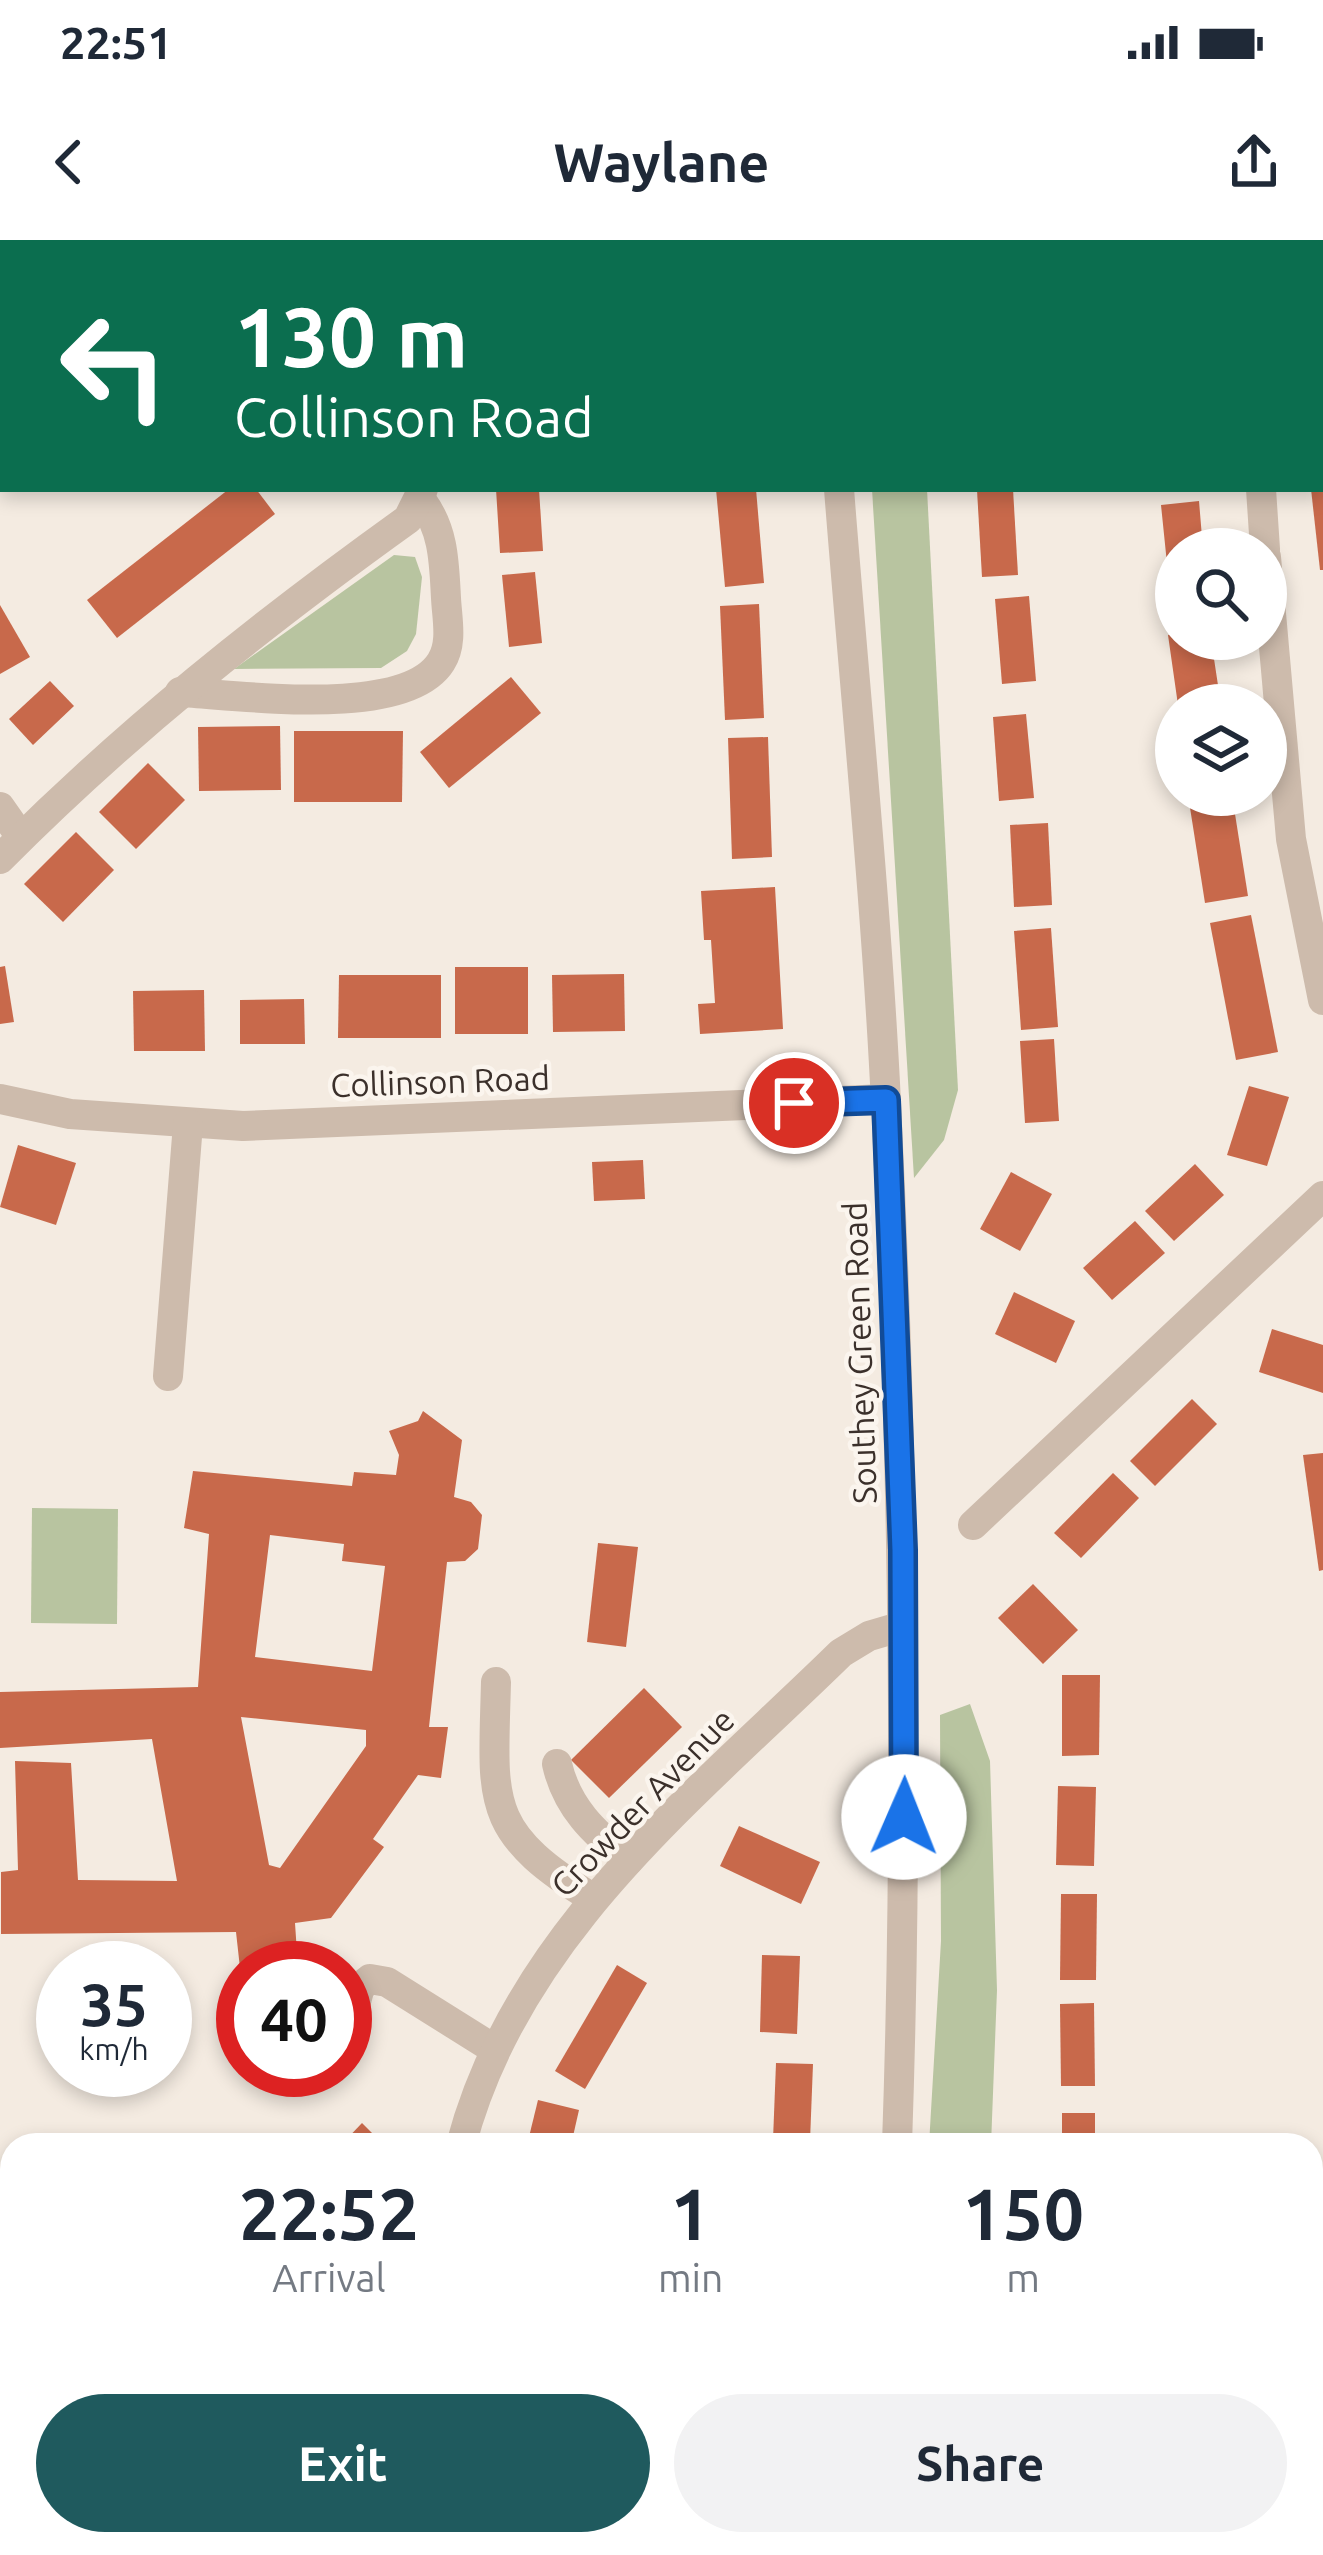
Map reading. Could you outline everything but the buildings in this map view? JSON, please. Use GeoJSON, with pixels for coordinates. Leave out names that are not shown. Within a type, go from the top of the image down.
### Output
{"type":"FeatureCollection","features":[{"type":"Feature","properties":{"kind":"street","name":"Southey Green Road"},"geometry":{"type":"LineString","coordinates":[[839,492],[886,1100],[903,1626],[897,2133]]}},
{"type":"Feature","properties":{"kind":"street"},"geometry":{"type":"LineString","coordinates":[[1261,492],[1264,528]]}},
{"type":"Feature","properties":{"kind":"street"},"geometry":{"type":"LineString","coordinates":[[180,692],[309,700],[387,692],[431,674],[448,645],[443,544],[422,495]]}},
{"type":"Feature","properties":{"kind":"street"},"geometry":{"type":"LineString","coordinates":[[11,848],[85,773],[180,692],[408,519],[422,495]]}},
{"type":"Feature","properties":{"kind":"street"},"geometry":{"type":"LineString","coordinates":[[1276,660],[1292,839],[1323,1000]]}},
{"type":"Feature","properties":{"kind":"street"},"geometry":{"type":"LineString","coordinates":[[0,807],[11,848]]}},
{"type":"Feature","properties":{"kind":"street","name":"Collinson Road"},"geometry":{"type":"LineString","coordinates":[[0,1099],[70,1114],[188,1124],[886,1100]]}},
{"type":"Feature","properties":{"kind":"street"},"geometry":{"type":"LineString","coordinates":[[168,1376],[188,1124]]}},
{"type":"Feature","properties":{"kind":"street"},"geometry":{"type":"LineString","coordinates":[[973,1525],[1323,1196]]}},
{"type":"Feature","properties":{"kind":"street","name":"Crowder Avenue"},"geometry":{"type":"LineString","coordinates":[[465,2133],[494,2049],[534,1976],[594,1899],[841,1653],[869,1636],[903,1626]]}},
{"type":"Feature","properties":{"kind":"street"},"geometry":{"type":"LineString","coordinates":[[496,1682],[493,1786],[502,1822],[527,1852],[594,1899]]}},
{"type":"Feature","properties":{"kind":"street"},"geometry":{"type":"LineString","coordinates":[[557,1764],[564,1793],[588,1826],[628,1861]]}},
{"type":"Feature","properties":{"kind":"street"},"geometry":{"type":"LineString","coordinates":[[372,1979],[387,1982],[494,2049]]}},
{"type":"Feature","properties":{"kind":"green space"},"geometry":{"type":"Polygon","coordinates":[[[872,492],[927,492],[958,1090],[944,1140],[914,1178],[872,492]]]}},
{"type":"Feature","properties":{"kind":"green space"},"geometry":{"type":"Polygon","coordinates":[[[394,555],[415,557],[422,577],[416,634],[407,651],[381,668],[234,669],[394,555]]]}},
{"type":"Feature","properties":{"kind":"green space"},"geometry":{"type":"Polygon","coordinates":[[[32,1508],[118,1509],[117,1624],[31,1623],[32,1508]]]}},
{"type":"Feature","properties":{"kind":"green space"},"geometry":{"type":"Polygon","coordinates":[[[970,1704],[990,1761],[997,1990],[991,2133],[930,2133],[941,1941],[940,1715],[970,1704]]]}},
{"type":"Feature","properties":{"kind":"route"},"geometry":{"type":"LineString","coordinates":[[794,1103],[886,1100],[903,1550],[904,1817]]}}]}
